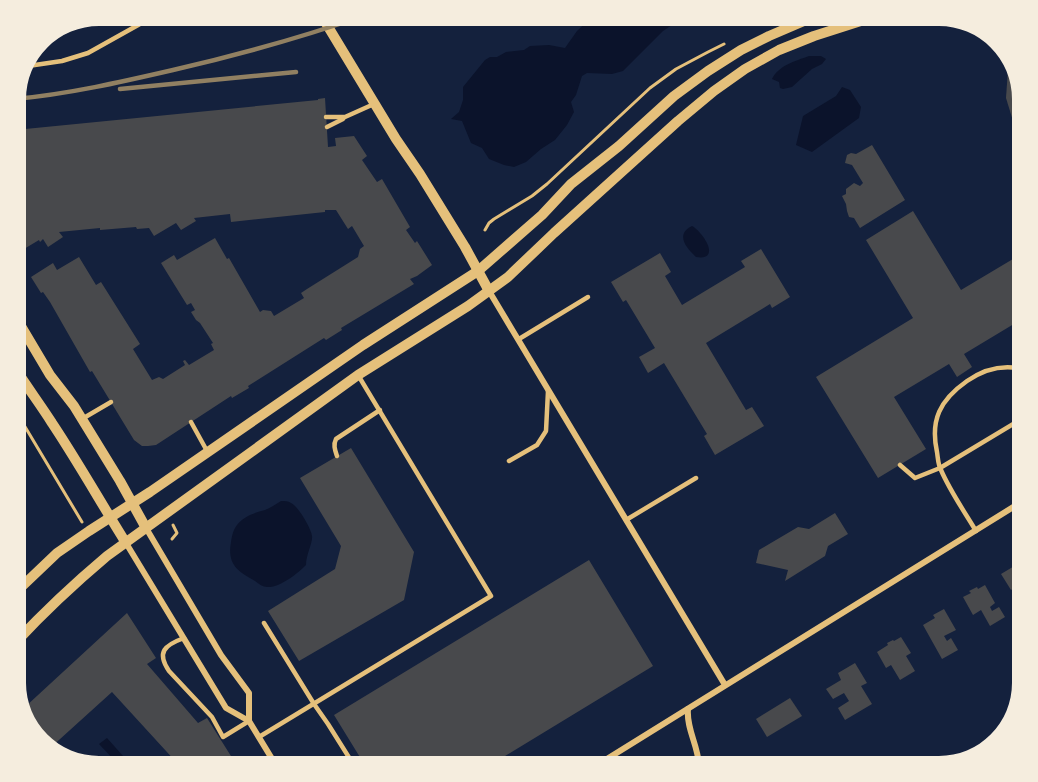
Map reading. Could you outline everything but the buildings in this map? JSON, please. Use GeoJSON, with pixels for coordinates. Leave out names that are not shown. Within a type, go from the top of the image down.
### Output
{"type":"FeatureCollection","features":[{"type":"Feature","properties":{"kind":"street"},"geometry":{"type":"LineString","coordinates":[[328,26],[374,104],[420,174],[725,685]]}},
{"type":"Feature","properties":{"kind":"street"},"geometry":{"type":"LineString","coordinates":[[26,582],[57,554],[110,517],[363,345],[478,271],[542,215],[571,184],[690,84],[741,50],[793,26]]}},
{"type":"Feature","properties":{"kind":"street"},"geometry":{"type":"LineString","coordinates":[[26,631],[78,581],[146,528],[358,375],[489,291],[714,91],[779,50],[845,26]]}},
{"type":"Feature","properties":{"kind":"street"},"geometry":{"type":"LineString","coordinates":[[26,335],[50,375],[82,419],[220,655],[249,693],[249,721]]}},
{"type":"Feature","properties":{"kind":"street"},"geometry":{"type":"LineString","coordinates":[[26,384],[69,449],[226,708],[249,721],[270,756]]}},
{"type":"Feature","properties":{"kind":"street"},"geometry":{"type":"LineString","coordinates":[[612,756],[1012,508]]}},
{"type":"Feature","properties":{"kind":"street"},"geometry":{"type":"LineString","coordinates":[[688,709],[687,717],[698,756]]}},
{"type":"Feature","properties":{"kind":"lane"},"geometry":{"type":"LineString","coordinates":[[34,65],[62,61],[88,53],[136,26]]}},
{"type":"Feature","properties":{"kind":"lane"},"geometry":{"type":"LineString","coordinates":[[327,127],[374,104]]}},
{"type":"Feature","properties":{"kind":"lane"},"geometry":{"type":"LineString","coordinates":[[326,117],[345,117]]}},
{"type":"Feature","properties":{"kind":"lane"},"geometry":{"type":"LineString","coordinates":[[519,339],[588,297]]}},
{"type":"Feature","properties":{"kind":"lane"},"geometry":{"type":"LineString","coordinates":[[975,531],[940,468],[934,439],[936,419],[943,403],[952,392],[969,380],[987,370],[1012,367]]}},
{"type":"Feature","properties":{"kind":"lane"},"geometry":{"type":"LineString","coordinates":[[259,737],[491,596],[358,375]]}},
{"type":"Feature","properties":{"kind":"lane"},"geometry":{"type":"LineString","coordinates":[[509,461],[537,445],[546,431],[548,388]]}},
{"type":"Feature","properties":{"kind":"lane"},"geometry":{"type":"LineString","coordinates":[[82,419],[111,402]]}},
{"type":"Feature","properties":{"kind":"lane"},"geometry":{"type":"LineString","coordinates":[[337,456],[334,449],[336,439],[380,410]]}},
{"type":"Feature","properties":{"kind":"lane"},"geometry":{"type":"LineString","coordinates":[[191,422],[207,452]]}},
{"type":"Feature","properties":{"kind":"lane"},"geometry":{"type":"LineString","coordinates":[[900,465],[915,478],[940,468],[1012,425]]}},
{"type":"Feature","properties":{"kind":"lane"},"geometry":{"type":"LineString","coordinates":[[626,520],[696,478]]}},
{"type":"Feature","properties":{"kind":"lane"},"geometry":{"type":"LineString","coordinates":[[264,623],[349,756]]}},
{"type":"Feature","properties":{"kind":"lane"},"geometry":{"type":"LineString","coordinates":[[184,638],[165,650],[163,663],[169,671],[212,717],[223,737],[249,721]]}},
{"type":"Feature","properties":{"kind":"path"},"geometry":{"type":"LineString","coordinates":[[485,230],[494,219],[547,184],[650,88],[676,69],[728,43]]}},
{"type":"Feature","properties":{"kind":"path"},"geometry":{"type":"LineString","coordinates":[[26,428],[82,522]]}},
{"type":"Feature","properties":{"kind":"path"},"geometry":{"type":"LineString","coordinates":[[172,539],[177,533],[173,525]]}},
{"type":"Feature","properties":{"kind":"water"},"geometry":{"type":"Polygon","coordinates":[[[582,26],[670,26],[623,71],[612,74],[587,73],[582,76],[576,95],[571,102],[574,112],[567,125],[555,140],[526,162],[514,167],[489,159],[482,148],[471,143],[462,121],[451,119],[459,112],[463,100],[463,87],[490,57],[524,50],[530,46],[549,45],[565,48],[582,26]]]}},
{"type":"Feature","properties":{"kind":"water"},"geometry":{"type":"Polygon","coordinates":[[[809,56],[821,56],[826,59],[792,87],[780,88],[779,82],[772,79],[783,67],[809,56]]]}},
{"type":"Feature","properties":{"kind":"water"},"geometry":{"type":"Polygon","coordinates":[[[842,87],[850,90],[861,107],[859,118],[812,152],[796,145],[803,116],[836,96],[842,87]]]}},
{"type":"Feature","properties":{"kind":"water"},"geometry":{"type":"Polygon","coordinates":[[[692,226],[708,245],[708,255],[704,257],[696,257],[684,241],[684,233],[692,226]]]}},
{"type":"Feature","properties":{"kind":"water"},"geometry":{"type":"Polygon","coordinates":[[[281,501],[288,501],[300,513],[311,532],[311,542],[306,565],[283,583],[266,587],[243,574],[235,566],[230,550],[231,540],[237,525],[243,519],[281,501]]]}},
{"type":"Feature","properties":{"kind":"water"},"geometry":{"type":"Polygon","coordinates":[[[107,738],[123,756],[110,756],[99,744],[107,738]]]}},
{"type":"Feature","properties":{"kind":"railway"},"geometry":{"type":"LineString","coordinates":[[26,98],[134,79],[246,52],[332,26]]}},
{"type":"Feature","properties":{"kind":"railway"},"geometry":{"type":"LineString","coordinates":[[120,89],[296,72]]}}]}
